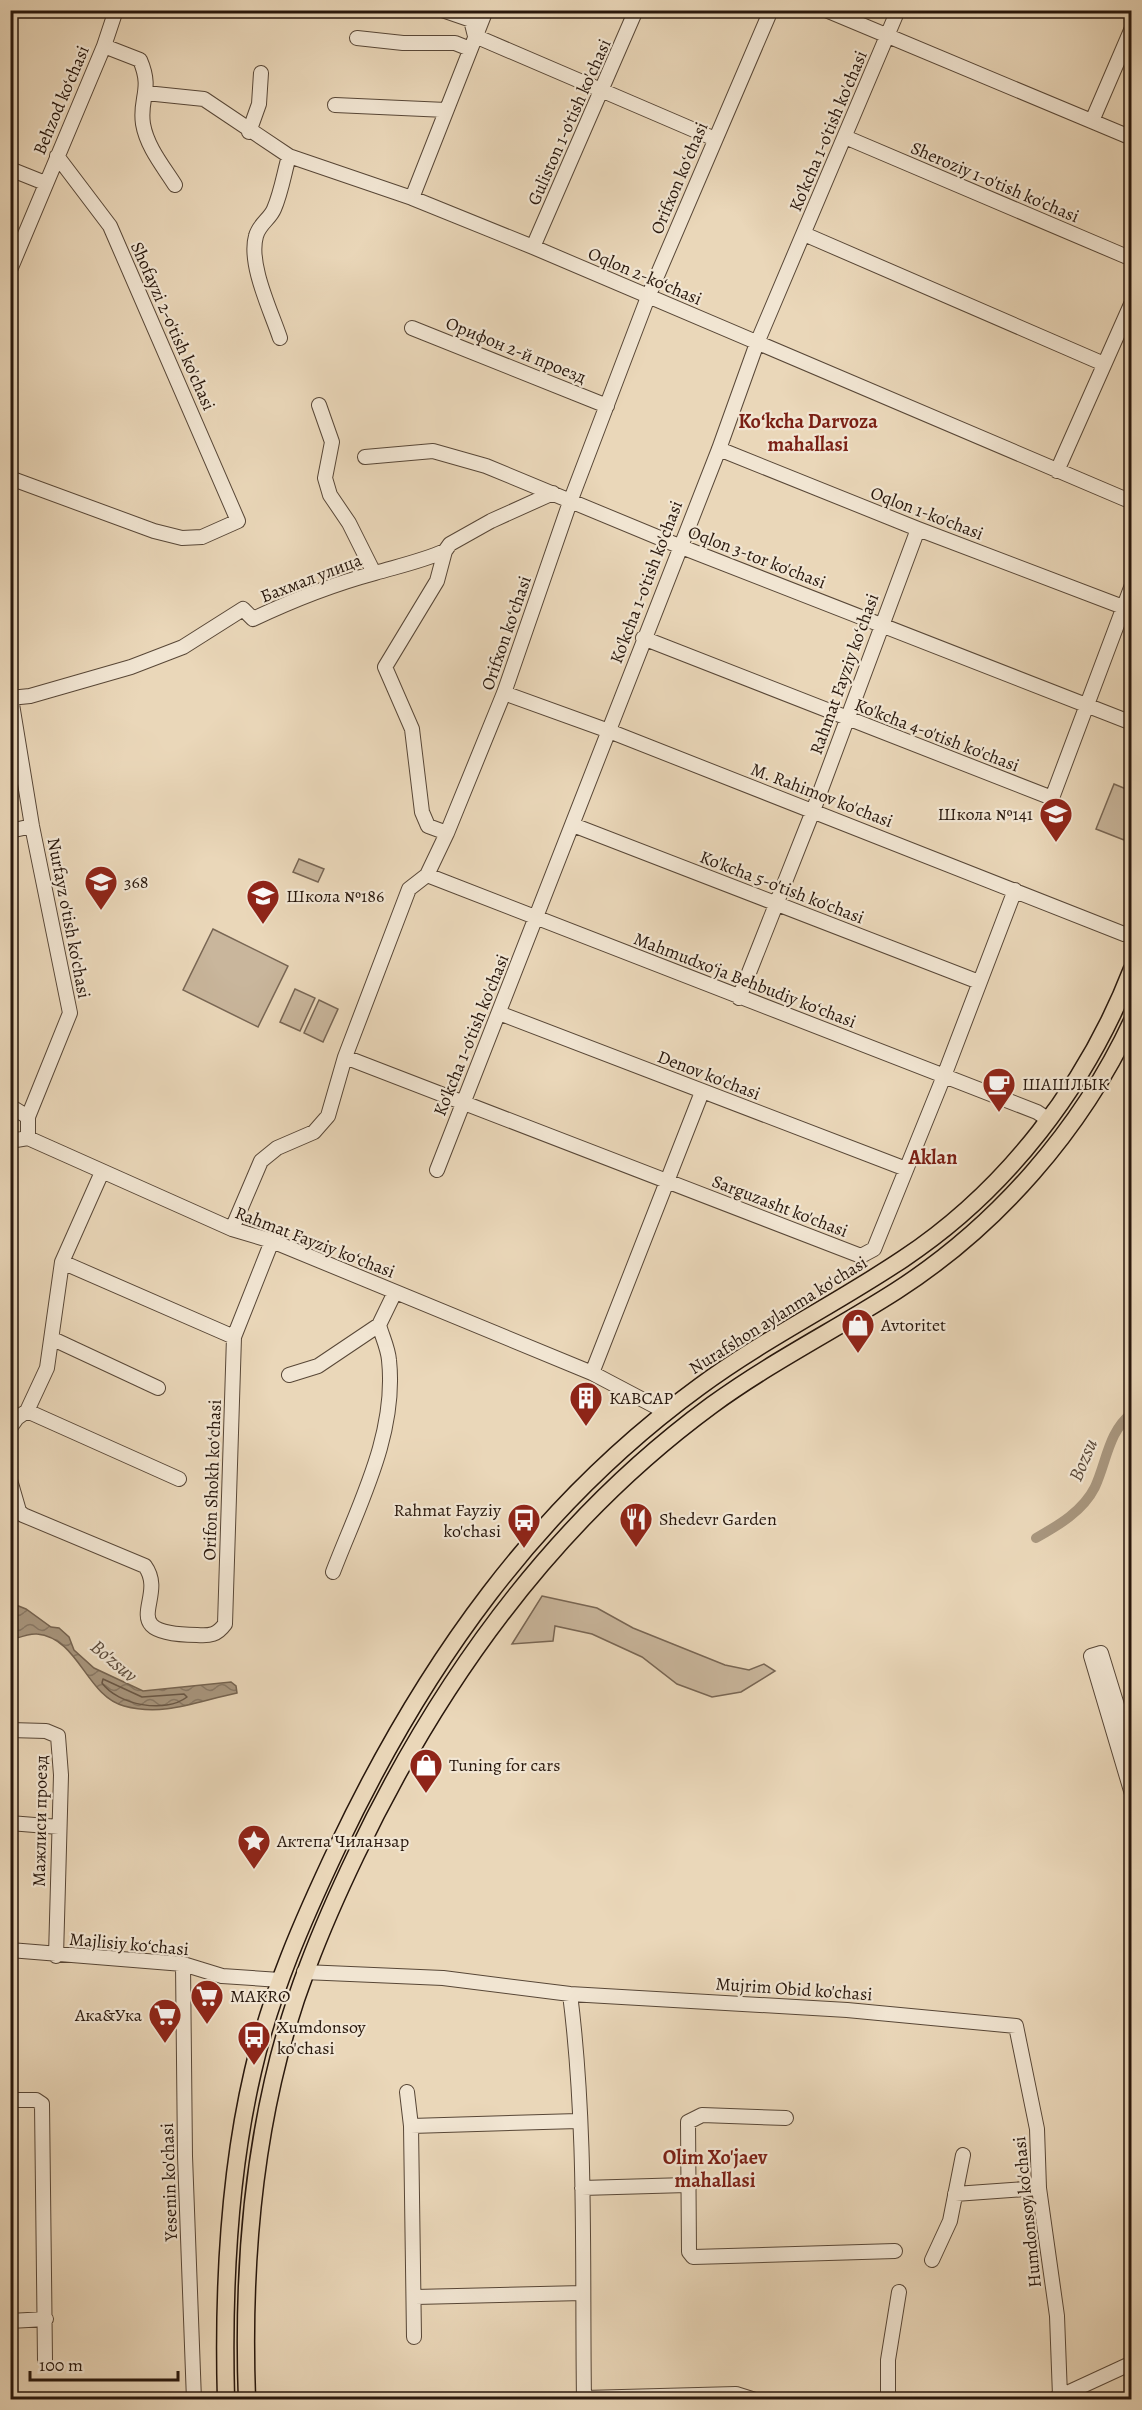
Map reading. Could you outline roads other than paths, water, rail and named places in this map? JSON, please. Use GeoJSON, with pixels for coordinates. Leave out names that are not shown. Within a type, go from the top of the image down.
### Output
{"type":"FeatureCollection","features":[{"type":"Feature","properties":{"kind":"main road","name":"Nurafshon aylanma ko'chasi"},"geometry":{"type":"LineString","coordinates":[[226,2400],[226,2291],[232,2212],[244,2114],[254,2066],[280,1980],[318,1889],[374,1775],[421,1692],[466,1622],[504,1572],[588,1480],[666,1412],[755,1348],[880,1274],[929,1241],[969,1209],[1011,1166],[1049,1120],[1094,1050],[1131,969]]}},
{"type":"Feature","properties":{"kind":"main road"},"geometry":{"type":"LineString","coordinates":[[247,2400],[246,2290],[252,2206],[265,2117],[283,2040],[304,1972],[338,1893],[392,1783],[451,1682],[486,1631],[589,1510],[688,1423],[773,1364],[892,1294],[973,1233],[1026,1180],[1058,1142],[1089,1097],[1131,1021]]}},
{"type":"Feature","properties":{"kind":"main road"},"geometry":{"type":"LineString","coordinates":[[1011,1166],[1012,1179],[1019,1182],[1026,1180]]}},
{"type":"Feature","properties":{"kind":"main road"},"geometry":{"type":"LineString","coordinates":[[929,1241],[940,1246],[942,1258]]}},
{"type":"Feature","properties":{"kind":"main road"},"geometry":{"type":"LineString","coordinates":[[504,1572],[504,1580],[508,1586],[522,1587]]}},
{"type":"Feature","properties":{"kind":"main road"},"geometry":{"type":"LineString","coordinates":[[374,1775],[385,1774],[392,1783]]}},
{"type":"Feature","properties":{"kind":"main road"},"geometry":{"type":"LineString","coordinates":[[244,2114],[254,2121],[265,2117]]}},
{"type":"Feature","properties":{"kind":"main road"},"geometry":{"type":"LineString","coordinates":[[226,2291],[236,2284],[246,2290]]}},
{"type":"Feature","properties":{"kind":"street","name":"Behzod ko‘chasi"},"geometry":{"type":"LineString","coordinates":[[10,270],[104,46],[116,10]]}},
{"type":"Feature","properties":{"kind":"street"},"geometry":{"type":"LineString","coordinates":[[442,10],[471,20],[472,43]]}},
{"type":"Feature","properties":{"kind":"street"},"geometry":{"type":"LineString","coordinates":[[412,198],[486,10]]}},
{"type":"Feature","properties":{"kind":"street","name":"Guliston 1-o'tish ko'chasi"},"geometry":{"type":"LineString","coordinates":[[533,247],[636,10]]}},
{"type":"Feature","properties":{"kind":"street","name":"Orifxon koʻchasi"},"geometry":{"type":"LineString","coordinates":[[232,1229],[261,1161],[271,1151],[314,1132],[324,1123],[345,1057],[409,889],[427,875],[447,833],[504,693],[570,502],[648,297],[771,10]]}},
{"type":"Feature","properties":{"kind":"street"},"geometry":{"type":"LineString","coordinates":[[826,10],[1131,138]]}},
{"type":"Feature","properties":{"kind":"street","name":"Ko'kcha 1-o'tish ko'chasi"},"geometry":{"type":"LineString","coordinates":[[437,1170],[537,919],[643,638],[719,449],[757,343],[898,10]]}},
{"type":"Feature","properties":{"kind":"street"},"geometry":{"type":"LineString","coordinates":[[1092,122],[1131,28]]}},
{"type":"Feature","properties":{"kind":"street"},"geometry":{"type":"LineString","coordinates":[[357,38],[403,43],[472,43],[602,92],[716,139]]}},
{"type":"Feature","properties":{"kind":"street"},"geometry":{"type":"LineString","coordinates":[[104,46],[140,60],[147,76],[143,123],[150,147],[176,185]]}},
{"type":"Feature","properties":{"kind":"street"},"geometry":{"type":"LineString","coordinates":[[249,132],[259,104],[261,74]]}},
{"type":"Feature","properties":{"kind":"street","name":"Oqlon 2-ko‘chasi"},"geometry":{"type":"LineString","coordinates":[[146,93],[204,99],[249,132],[289,156],[412,198],[533,247],[1131,502]]}},
{"type":"Feature","properties":{"kind":"street"},"geometry":{"type":"LineString","coordinates":[[335,105],[446,110]]}},
{"type":"Feature","properties":{"kind":"street","name":"Sheroziy 1-o'tish ko'chasi"},"geometry":{"type":"LineString","coordinates":[[845,137],[1131,259]]}},
{"type":"Feature","properties":{"kind":"street","name":"Shofayzi 2-o'tish ko'chasi"},"geometry":{"type":"LineString","coordinates":[[10,478],[154,531],[182,538],[202,537],[238,521],[105,216],[57,156]]}},
{"type":"Feature","properties":{"kind":"street"},"geometry":{"type":"LineString","coordinates":[[280,338],[259,278],[255,252],[256,236],[263,221],[273,213],[289,156]]}},
{"type":"Feature","properties":{"kind":"street"},"geometry":{"type":"LineString","coordinates":[[10,169],[45,183]]}},
{"type":"Feature","properties":{"kind":"street"},"geometry":{"type":"LineString","coordinates":[[804,234],[1104,364]]}},
{"type":"Feature","properties":{"kind":"street"},"geometry":{"type":"LineString","coordinates":[[1057,471],[1131,302]]}},
{"type":"Feature","properties":{"kind":"street","name":"Орифон 2-й проезд"},"geometry":{"type":"LineString","coordinates":[[412,328],[607,406]]}},
{"type":"Feature","properties":{"kind":"street"},"geometry":{"type":"LineString","coordinates":[[319,405],[332,442],[325,478],[330,495],[349,523],[374,573]]}},
{"type":"Feature","properties":{"kind":"street","name":"Oqlon 1-ko'chasi"},"geometry":{"type":"LineString","coordinates":[[719,449],[918,529],[1123,607]]}},
{"type":"Feature","properties":{"kind":"street","name":"Oqlon 3-tor ko'chasi"},"geometry":{"type":"LineString","coordinates":[[365,457],[433,451],[486,465],[679,546],[1131,723]]}},
{"type":"Feature","properties":{"kind":"street","name":"Бахмал улица"},"geometry":{"type":"LineString","coordinates":[[11,698],[30,696],[131,667],[183,647],[243,609],[253,619],[374,573],[411,565],[445,551],[450,544],[491,521],[553,494]]}},
{"type":"Feature","properties":{"kind":"street","name":"Rahmat Fayziy koʻchasi"},"geometry":{"type":"LineString","coordinates":[[738,998],[813,811],[918,529]]}},
{"type":"Feature","properties":{"kind":"street"},"geometry":{"type":"LineString","coordinates":[[445,551],[437,581],[385,667],[412,729],[422,812],[428,826],[447,833]]}},
{"type":"Feature","properties":{"kind":"street"},"geometry":{"type":"LineString","coordinates":[[1085,705],[1131,585]]}},
{"type":"Feature","properties":{"kind":"street","name":"Ko'kcha 4-o'tish ko'chasi"},"geometry":{"type":"LineString","coordinates":[[643,638],[847,720],[1052,798],[1085,705]]}},
{"type":"Feature","properties":{"kind":"street","name":"M. Rahimov ko'chasi"},"geometry":{"type":"LineString","coordinates":[[504,693],[609,731],[1124,934]]}},
{"type":"Feature","properties":{"kind":"street","name":"Nurfayz o'tish ko'chasi"},"geometry":{"type":"LineString","coordinates":[[11,698],[32,826],[70,1013],[28,1117],[28,1138]]}},
{"type":"Feature","properties":{"kind":"street","name":"Ko'kcha 5-o'tish ko'chasi"},"geometry":{"type":"LineString","coordinates":[[573,825],[979,982]]}},
{"type":"Feature","properties":{"kind":"street","name":"Nurfayz o'tish ko'chasi"},"geometry":{"type":"LineString","coordinates":[[10,831],[32,826]]}},
{"type":"Feature","properties":{"kind":"street","name":"Mahmudxoʻja Behbudiy koʻchasi"},"geometry":{"type":"LineString","coordinates":[[427,875],[738,998],[1037,1112],[1049,1120]]}},
{"type":"Feature","properties":{"kind":"street","name":"Sarguzasht ko'chasi"},"geometry":{"type":"LineString","coordinates":[[345,1057],[861,1256],[874,1249],[1016,890]]}},
{"type":"Feature","properties":{"kind":"street","name":"Denov ko'chasi"},"geometry":{"type":"LineString","coordinates":[[499,1013],[906,1169]]}},
{"type":"Feature","properties":{"kind":"street"},"geometry":{"type":"LineString","coordinates":[[592,1373],[702,1092]]}},
{"type":"Feature","properties":{"kind":"street"},"geometry":{"type":"LineString","coordinates":[[10,1106],[28,1117]]}},
{"type":"Feature","properties":{"kind":"street"},"geometry":{"type":"LineString","coordinates":[[10,1140],[28,1138]]}},
{"type":"Feature","properties":{"kind":"street","name":"Rahmat Fayziy koʻchasi"},"geometry":{"type":"LineString","coordinates":[[28,1138],[232,1229],[272,1241],[592,1373],[655,1404],[666,1412]]}},
{"type":"Feature","properties":{"kind":"street"},"geometry":{"type":"LineString","coordinates":[[10,1428],[17,1418],[27,1411],[47,1368],[53,1339],[62,1262],[102,1172]]}},
{"type":"Feature","properties":{"kind":"street","name":"Orifon Shokh koʻchasi"},"geometry":{"type":"LineString","coordinates":[[10,1480],[19,1511],[23,1515],[145,1566],[150,1573],[147,1617],[155,1628],[167,1634],[210,1635],[220,1630],[225,1624],[234,1337],[272,1241]]}},
{"type":"Feature","properties":{"kind":"street"},"geometry":{"type":"LineString","coordinates":[[62,1262],[234,1337]]}},
{"type":"Feature","properties":{"kind":"street"},"geometry":{"type":"LineString","coordinates":[[288,1375],[318,1366],[379,1325],[395,1292]]}},
{"type":"Feature","properties":{"kind":"street"},"geometry":{"type":"LineString","coordinates":[[333,1572],[386,1433],[390,1395],[389,1358],[379,1325]]}},
{"type":"Feature","properties":{"kind":"street"},"geometry":{"type":"LineString","coordinates":[[53,1339],[158,1388]]}},
{"type":"Feature","properties":{"kind":"street"},"geometry":{"type":"LineString","coordinates":[[27,1411],[179,1479]]}},
{"type":"Feature","properties":{"kind":"street"},"geometry":{"type":"LineString","coordinates":[[1131,1754],[1101,1653],[1091,1656],[1131,1794]]}},
{"type":"Feature","properties":{"kind":"street","name":"Мажлиси проезд"},"geometry":{"type":"LineString","coordinates":[[10,1730],[46,1731],[58,1736],[61,1775],[56,1956]]}},
{"type":"Feature","properties":{"kind":"street"},"geometry":{"type":"LineString","coordinates":[[10,1824],[59,1827]]}},
{"type":"Feature","properties":{"kind":"street","name":"Majlisiy koʻchasi"},"geometry":{"type":"LineString","coordinates":[[10,1950],[56,1956],[183,1964],[222,1976],[280,1980]]}},
{"type":"Feature","properties":{"kind":"street","name":"Yesenin ko'chasi"},"geometry":{"type":"LineString","coordinates":[[183,1964],[185,2156],[194,2400]]}},
{"type":"Feature","properties":{"kind":"street","name":"Mujrim Obid ko'chasi"},"geometry":{"type":"LineString","coordinates":[[304,1972],[471,1981],[570,1994],[847,2010],[1016,2026]]}},
{"type":"Feature","properties":{"kind":"street"},"geometry":{"type":"LineString","coordinates":[[570,1994],[576,2041],[582,2188],[584,2399],[736,2394],[755,2400]]}},
{"type":"Feature","properties":{"kind":"street","name":"Humdonsoy ko'chasi"},"geometry":{"type":"LineString","coordinates":[[1016,2026],[1037,2129],[1039,2188],[1057,2316],[1056,2398],[1131,2363]]}},
{"type":"Feature","properties":{"kind":"street"},"geometry":{"type":"LineString","coordinates":[[407,2091],[411,2126],[414,2337]]}},
{"type":"Feature","properties":{"kind":"street"},"geometry":{"type":"LineString","coordinates":[[10,2100],[36,2100],[42,2104],[45,2360]]}},
{"type":"Feature","properties":{"kind":"street"},"geometry":{"type":"LineString","coordinates":[[786,2118],[702,2115],[688,2122],[689,2252],[693,2257],[895,2251]]}},
{"type":"Feature","properties":{"kind":"street"},"geometry":{"type":"LineString","coordinates":[[411,2126],[578,2121]]}},
{"type":"Feature","properties":{"kind":"street"},"geometry":{"type":"LineString","coordinates":[[932,2260],[950,2221],[963,2156]]}},
{"type":"Feature","properties":{"kind":"street"},"geometry":{"type":"LineString","coordinates":[[582,2188],[687,2185]]}},
{"type":"Feature","properties":{"kind":"street"},"geometry":{"type":"LineString","coordinates":[[955,2194],[1039,2188]]}},
{"type":"Feature","properties":{"kind":"street"},"geometry":{"type":"LineString","coordinates":[[888,2400],[888,2360],[898,2292]]}},
{"type":"Feature","properties":{"kind":"street"},"geometry":{"type":"LineString","coordinates":[[415,2297],[583,2294]]}},
{"type":"Feature","properties":{"kind":"street"},"geometry":{"type":"LineString","coordinates":[[10,2321],[46,2319]]}},
{"type":"Feature","properties":{"kind":"water"},"geometry":{"type":"Polygon","coordinates":[[[11,1603],[26,1609],[51,1627],[59,1628],[69,1637],[74,1650],[94,1668],[143,1691],[231,1682],[236,1686],[237,1693],[167,1709],[153,1710],[124,1706],[111,1700],[100,1691],[73,1656],[51,1638],[34,1634],[11,1640],[11,1603]]]}},
{"type":"Feature","properties":{"kind":"waterway","name":"Bozsu"},"geometry":{"type":"LineString","coordinates":[[1036,1538],[1070,1517],[1090,1496],[1113,1438],[1132,1413]]}},
{"type":"Feature","properties":{"kind":"place","name":"Школа №141"},"geometry":{"type":"Point","coordinates":[1056,843]}},
{"type":"Feature","properties":{"kind":"place","name":"368"},"geometry":{"type":"Point","coordinates":[101,911]}},
{"type":"Feature","properties":{"kind":"place","name":"Школа №186"},"geometry":{"type":"Point","coordinates":[263,925]}},
{"type":"Feature","properties":{"kind":"place","name":"ШАШЛЫК"},"geometry":{"type":"Point","coordinates":[999,1113]}},
{"type":"Feature","properties":{"kind":"place","name":"Avtoritet"},"geometry":{"type":"Point","coordinates":[858,1354]}},
{"type":"Feature","properties":{"kind":"place","name":"КАВСАР"},"geometry":{"type":"Point","coordinates":[586,1427]}},
{"type":"Feature","properties":{"kind":"place","name":"Shedevr Garden"},"geometry":{"type":"Point","coordinates":[636,1548]}},
{"type":"Feature","properties":{"kind":"place","name":"Rahmat Fayziy ko'chasi"},"geometry":{"type":"Point","coordinates":[524,1549]}},
{"type":"Feature","properties":{"kind":"place","name":"Tuning for cars"},"geometry":{"type":"Point","coordinates":[426,1794]}},
{"type":"Feature","properties":{"kind":"place","name":"Актепа Чиланзар"},"geometry":{"type":"Point","coordinates":[254,1870]}},
{"type":"Feature","properties":{"kind":"place","name":"MAKRO"},"geometry":{"type":"Point","coordinates":[207,2025]}},
{"type":"Feature","properties":{"kind":"place","name":"Ака&Ука"},"geometry":{"type":"Point","coordinates":[165,2044]}},
{"type":"Feature","properties":{"kind":"place","name":"Xumdonsoy ko'chasi"},"geometry":{"type":"Point","coordinates":[254,2066]}},
{"type":"Feature","properties":{"kind":"district","name":"Koʻkcha Darvoza mahallasi"},"geometry":{"type":"Point","coordinates":[808,432]}},
{"type":"Feature","properties":{"kind":"district","name":"Aklan"},"geometry":{"type":"Point","coordinates":[933,1157]}},
{"type":"Feature","properties":{"kind":"district","name":"Olim Xo'jaev mahallasi"},"geometry":{"type":"Point","coordinates":[715,2168]}},
{"type":"Feature","properties":{"kind":"water label","name":"Bo'zsuv"},"geometry":{"type":"Point","coordinates":[114,1661]}}]}
